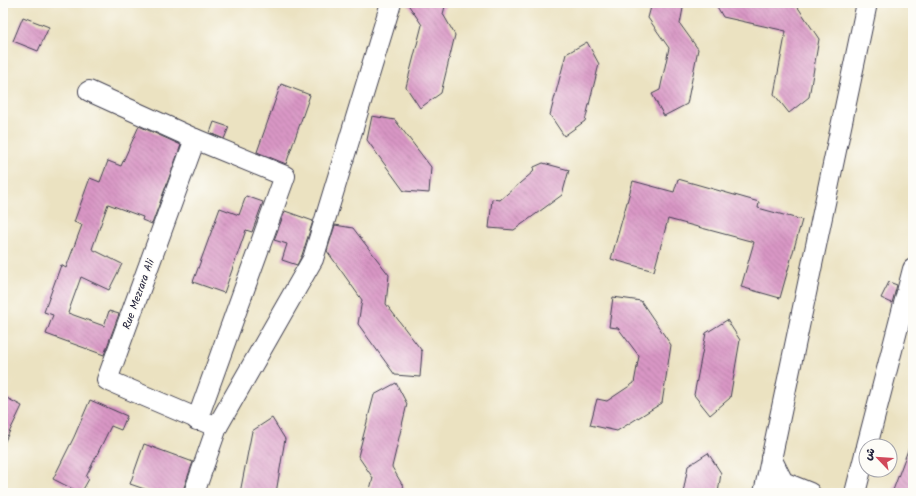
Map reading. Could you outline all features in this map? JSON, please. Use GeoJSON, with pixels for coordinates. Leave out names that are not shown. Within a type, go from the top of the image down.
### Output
{"type":"FeatureCollection","features":[{"type":"Feature","properties":{"kind":"street"},"geometry":{"type":"LineString","coordinates":[[194,493],[217,427],[313,259],[391,3]]}},
{"type":"Feature","properties":{"kind":"street"},"geometry":{"type":"LineString","coordinates":[[764,493],[867,3]]}},
{"type":"Feature","properties":{"kind":"street"},"geometry":{"type":"LineString","coordinates":[[89,91],[195,139],[285,176],[197,420]]}},
{"type":"Feature","properties":{"kind":"street","name":"Rue Mezrara Ali"},"geometry":{"type":"LineString","coordinates":[[195,139],[107,380],[197,420],[217,427]]}},
{"type":"Feature","properties":{"kind":"street"},"geometry":{"type":"LineString","coordinates":[[869,438],[913,269]]}},
{"type":"Feature","properties":{"kind":"street"},"geometry":{"type":"LineString","coordinates":[[771,458],[783,482],[810,493]]}},
{"type":"Feature","properties":{"kind":"street"},"geometry":{"type":"LineString","coordinates":[[855,493],[859,478]]}},
{"type":"Feature","properties":{"kind":"building"},"geometry":{"type":"Polygon","coordinates":[[[407,3],[446,3],[443,14],[455,35],[441,93],[420,108],[406,87],[422,25],[407,3]]]}},
{"type":"Feature","properties":{"kind":"building"},"geometry":{"type":"Polygon","coordinates":[[[652,3],[684,3],[680,24],[698,49],[687,104],[664,116],[652,94],[660,90],[669,48],[648,18],[652,3]]]}},
{"type":"Feature","properties":{"kind":"building"},"geometry":{"type":"Polygon","coordinates":[[[715,3],[795,3],[819,39],[809,97],[789,113],[774,94],[786,31],[723,17],[715,3]]]}},
{"type":"Feature","properties":{"kind":"building"},"geometry":{"type":"Polygon","coordinates":[[[23,17],[49,27],[38,51],[13,41],[23,17]]]}},
{"type":"Feature","properties":{"kind":"building"},"geometry":{"type":"Polygon","coordinates":[[[587,42],[599,64],[585,121],[564,136],[550,115],[566,54],[587,42]]]}},
{"type":"Feature","properties":{"kind":"building"},"geometry":{"type":"Polygon","coordinates":[[[281,84],[310,95],[286,164],[257,152],[281,84]]]}},
{"type":"Feature","properties":{"kind":"building"},"geometry":{"type":"Polygon","coordinates":[[[372,116],[395,120],[431,167],[429,193],[404,191],[367,140],[372,116]]]}},
{"type":"Feature","properties":{"kind":"building"},"geometry":{"type":"Polygon","coordinates":[[[214,122],[229,127],[224,139],[210,133],[214,122]]]}},
{"type":"Feature","properties":{"kind":"building"},"geometry":{"type":"Polygon","coordinates":[[[139,126],[181,145],[152,224],[142,220],[143,217],[108,204],[92,249],[122,264],[109,290],[81,277],[68,313],[104,326],[109,311],[119,314],[104,355],[46,334],[53,315],[44,312],[61,265],[66,268],[82,225],[74,222],[90,178],[100,182],[108,161],[121,166],[139,126]]]}},
{"type":"Feature","properties":{"kind":"building"},"geometry":{"type":"Polygon","coordinates":[[[543,163],[569,170],[562,195],[514,230],[489,228],[492,199],[500,200],[533,172],[534,167],[543,163]]]}},
{"type":"Feature","properties":{"kind":"building"},"geometry":{"type":"Polygon","coordinates":[[[678,179],[759,202],[758,208],[802,220],[780,298],[741,287],[754,242],[668,219],[654,271],[611,259],[633,181],[674,192],[678,179]]]}},
{"type":"Feature","properties":{"kind":"building"},"geometry":{"type":"Polygon","coordinates":[[[246,196],[263,202],[252,232],[246,230],[224,293],[193,282],[220,208],[239,215],[246,196]]]}},
{"type":"Feature","properties":{"kind":"building"},"geometry":{"type":"Polygon","coordinates":[[[285,211],[313,221],[302,255],[297,265],[282,260],[287,244],[274,240],[285,211]]]}},
{"type":"Feature","properties":{"kind":"building"},"geometry":{"type":"Polygon","coordinates":[[[335,225],[353,228],[389,275],[386,304],[422,351],[420,377],[395,375],[358,324],[362,300],[327,251],[335,225]]]}},
{"type":"Feature","properties":{"kind":"building"},"geometry":{"type":"Polygon","coordinates":[[[889,282],[897,285],[892,303],[881,298],[889,282]]]}},
{"type":"Feature","properties":{"kind":"building"},"geometry":{"type":"Polygon","coordinates":[[[613,297],[641,301],[671,345],[662,403],[617,431],[590,425],[597,399],[607,401],[634,383],[639,356],[618,328],[609,327],[613,297]]]}},
{"type":"Feature","properties":{"kind":"building"},"geometry":{"type":"Polygon","coordinates":[[[727,320],[740,340],[730,398],[710,415],[694,395],[706,333],[727,320]]]}},
{"type":"Feature","properties":{"kind":"building"},"geometry":{"type":"Polygon","coordinates":[[[396,383],[407,404],[392,467],[407,493],[369,493],[373,478],[358,456],[374,395],[396,383]]]}},
{"type":"Feature","properties":{"kind":"building"},"geometry":{"type":"Polygon","coordinates":[[[3,396],[22,406],[3,445],[3,396]]]}},
{"type":"Feature","properties":{"kind":"building"},"geometry":{"type":"Polygon","coordinates":[[[90,400],[127,416],[121,430],[111,426],[86,477],[89,479],[81,493],[53,479],[74,437],[90,400]]]}},
{"type":"Feature","properties":{"kind":"building"},"geometry":{"type":"Polygon","coordinates":[[[272,418],[285,439],[276,493],[240,493],[252,431],[272,418]]]}},
{"type":"Feature","properties":{"kind":"building"},"geometry":{"type":"Polygon","coordinates":[[[911,442],[913,442],[913,493],[892,493],[911,442]]]}},
{"type":"Feature","properties":{"kind":"building"},"geometry":{"type":"Polygon","coordinates":[[[144,444],[193,462],[182,493],[156,493],[130,484],[144,444]]]}},
{"type":"Feature","properties":{"kind":"building"},"geometry":{"type":"Polygon","coordinates":[[[708,453],[721,473],[718,493],[683,493],[688,466],[708,453]]]}}]}
